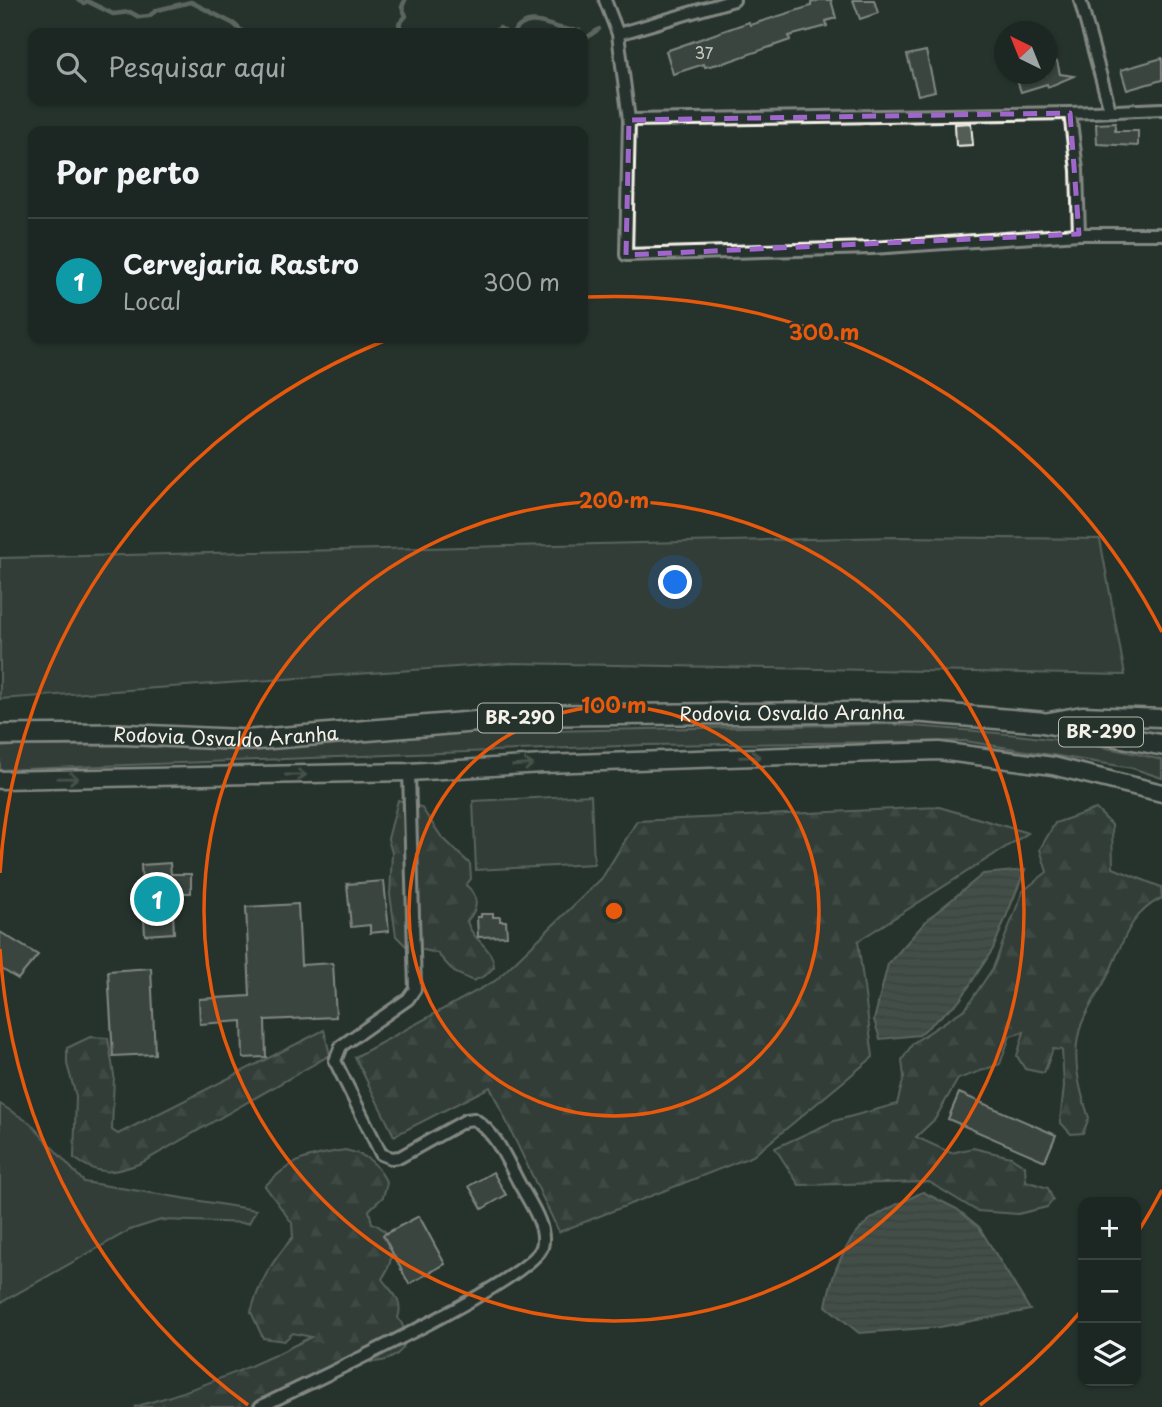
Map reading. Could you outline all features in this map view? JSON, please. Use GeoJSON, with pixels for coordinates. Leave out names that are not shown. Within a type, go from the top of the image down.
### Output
{"type":"FeatureCollection","features":[{"type":"Feature","properties":{"kind":"highway","name":"Rodovia Osvaldo Aranha"},"geometry":{"type":"LineString","coordinates":[[0,735],[115,734],[251,740],[556,715],[919,712],[1040,722],[1162,745]]}},
{"type":"Feature","properties":{"kind":"main road"},"geometry":{"type":"LineString","coordinates":[[1040,722],[1082,715],[1162,718]]}},
{"type":"Feature","properties":{"kind":"main road"},"geometry":{"type":"LineString","coordinates":[[0,780],[410,772],[543,764],[939,751],[1053,766],[1162,793]]}},
{"type":"Feature","properties":{"kind":"street"},"geometry":{"type":"LineString","coordinates":[[605,0],[618,34],[629,120],[626,256],[872,248],[1079,234],[1162,234]]}},
{"type":"Feature","properties":{"kind":"street"},"geometry":{"type":"LineString","coordinates":[[618,34],[734,0]]}},
{"type":"Feature","properties":{"kind":"street"},"geometry":{"type":"LineString","coordinates":[[1080,0],[1110,110]]}},
{"type":"Feature","properties":{"kind":"street"},"geometry":{"type":"LineString","coordinates":[[629,120],[1070,113],[1162,109]]}},
{"type":"Feature","properties":{"kind":"street"},"geometry":{"type":"LineString","coordinates":[[1070,113],[1077,170],[1079,234]]}},
{"type":"Feature","properties":{"kind":"street"},"geometry":{"type":"LineString","coordinates":[[260,1407],[395,1340],[494,1286],[534,1261],[543,1243],[542,1230],[531,1206],[490,1130],[474,1119],[466,1120],[400,1157],[391,1158],[382,1154],[335,1061],[341,1046],[408,999],[415,989],[410,772]]}},
{"type":"Feature","properties":{"kind":"highlighted area"},"geometry":{"type":"Polygon","coordinates":[[[1070,113],[1079,234],[626,255],[629,120],[1070,113]]]}},
{"type":"Feature","properties":{"kind":"green space"},"geometry":{"type":"Polygon","coordinates":[[[895,537],[1100,539],[1125,675],[512,663],[0,699],[0,558],[895,537]]]}},
{"type":"Feature","properties":{"kind":"green space"},"geometry":{"type":"Polygon","coordinates":[[[1123,721],[1162,723],[1162,735],[1136,729],[1123,721]]]}},
{"type":"Feature","properties":{"kind":"green space"},"geometry":{"type":"Polygon","coordinates":[[[886,724],[1025,736],[1128,752],[1162,760],[1162,778],[1132,768],[965,741],[646,745],[0,770],[0,747],[12,746],[248,745],[454,733],[886,724]]]}},
{"type":"Feature","properties":{"kind":"green space"},"geometry":{"type":"Polygon","coordinates":[[[591,795],[594,864],[476,870],[473,801],[591,795]]]}},
{"type":"Feature","properties":{"kind":"green space"},"geometry":{"type":"Polygon","coordinates":[[[398,800],[421,807],[441,836],[470,864],[471,879],[466,885],[476,902],[467,921],[473,934],[493,960],[494,967],[485,976],[473,981],[454,972],[437,953],[406,946],[396,936],[390,895],[392,853],[388,839],[398,800]]]}},
{"type":"Feature","properties":{"kind":"green space"},"geometry":{"type":"Polygon","coordinates":[[[939,807],[1028,833],[858,941],[873,1057],[753,1156],[559,1232],[490,1087],[394,1136],[355,1057],[495,981],[602,878],[637,821],[939,807]]]}},
{"type":"Feature","properties":{"kind":"green space"},"geometry":{"type":"Polygon","coordinates":[[[1096,809],[1112,825],[1113,868],[1161,887],[1162,898],[1141,912],[1134,921],[1082,1023],[1076,1059],[1079,1083],[1089,1118],[1083,1133],[1071,1134],[1060,1122],[1064,1086],[1062,1050],[1053,1049],[1044,1073],[1025,1069],[1017,1056],[1024,1032],[1010,1036],[1000,1064],[958,1079],[935,1119],[916,1137],[951,1153],[973,1148],[1011,1157],[1025,1166],[1026,1181],[1048,1188],[1053,1200],[1047,1207],[1018,1214],[977,1211],[929,1182],[799,1185],[775,1148],[834,1121],[897,1104],[904,1077],[902,1060],[913,1043],[966,1008],[993,968],[1023,891],[1047,872],[1040,849],[1055,823],[1096,809]]]}},
{"type":"Feature","properties":{"kind":"green space"},"geometry":{"type":"Polygon","coordinates":[[[324,1030],[330,1055],[141,1163],[106,1171],[91,1168],[74,1158],[76,1096],[67,1064],[67,1048],[90,1037],[108,1038],[114,1075],[112,1130],[118,1134],[324,1030]]]}},
{"type":"Feature","properties":{"kind":"green space"},"geometry":{"type":"Polygon","coordinates":[[[0,1104],[30,1123],[84,1182],[256,1210],[249,1223],[161,1220],[130,1230],[0,1303],[0,1104]]]}},
{"type":"Feature","properties":{"kind":"green space"},"geometry":{"type":"Polygon","coordinates":[[[345,1150],[370,1160],[387,1183],[383,1197],[369,1210],[372,1223],[386,1233],[392,1247],[390,1263],[382,1279],[398,1301],[398,1318],[406,1339],[403,1347],[397,1354],[378,1362],[356,1359],[251,1407],[134,1407],[224,1377],[311,1337],[293,1333],[284,1341],[263,1338],[251,1312],[268,1272],[293,1237],[292,1223],[265,1186],[292,1164],[345,1150]]]}},
{"type":"Feature","properties":{"kind":"shaded area"},"geometry":{"type":"Polygon","coordinates":[[[1025,870],[993,949],[960,1000],[919,1035],[880,1039],[874,1020],[888,964],[928,919],[983,874],[1025,870]]]}},
{"type":"Feature","properties":{"kind":"shaded area"},"geometry":{"type":"Polygon","coordinates":[[[923,1192],[957,1209],[979,1227],[1030,1310],[940,1327],[859,1333],[826,1306],[836,1269],[855,1234],[880,1213],[923,1192]]]}},
{"type":"Feature","properties":{"kind":"building"},"geometry":{"type":"Polygon","coordinates":[[[831,0],[836,18],[826,21],[827,26],[789,36],[790,40],[727,62],[705,67],[704,64],[673,74],[666,51],[749,22],[750,25],[811,6],[811,3],[831,0]]]}},
{"type":"Feature","properties":{"kind":"building"},"geometry":{"type":"Polygon","coordinates":[[[853,0],[874,0],[878,13],[860,19],[853,0]]]}},
{"type":"Feature","properties":{"kind":"building"},"geometry":{"type":"Polygon","coordinates":[[[926,51],[935,91],[918,95],[907,55],[926,51]]]}},
{"type":"Feature","properties":{"kind":"building"},"geometry":{"type":"Polygon","coordinates":[[[1162,58],[1162,80],[1127,90],[1121,70],[1162,58]]]}},
{"type":"Feature","properties":{"kind":"building"},"geometry":{"type":"Polygon","coordinates":[[[1057,61],[1060,74],[1074,76],[1057,83],[1057,61]]]}},
{"type":"Feature","properties":{"kind":"building"},"geometry":{"type":"Polygon","coordinates":[[[1018,84],[1047,84],[1021,92],[1018,84]]]}},
{"type":"Feature","properties":{"kind":"building"},"geometry":{"type":"Polygon","coordinates":[[[971,123],[973,145],[956,146],[955,124],[971,123]]]}},
{"type":"Feature","properties":{"kind":"building"},"geometry":{"type":"Polygon","coordinates":[[[1115,123],[1115,131],[1138,131],[1138,146],[1097,144],[1096,124],[1115,123]]]}},
{"type":"Feature","properties":{"kind":"building"},"geometry":{"type":"Polygon","coordinates":[[[170,863],[171,874],[191,874],[191,893],[172,893],[174,933],[145,935],[141,865],[170,863]]]}},
{"type":"Feature","properties":{"kind":"building"},"geometry":{"type":"Polygon","coordinates":[[[384,881],[389,931],[370,933],[370,925],[351,927],[347,884],[384,881]]]}},
{"type":"Feature","properties":{"kind":"building"},"geometry":{"type":"Polygon","coordinates":[[[298,904],[301,965],[333,963],[336,1017],[265,1020],[266,1057],[243,1058],[242,1021],[200,1024],[199,999],[250,996],[246,907],[298,904]]]}},
{"type":"Feature","properties":{"kind":"building"},"geometry":{"type":"Polygon","coordinates":[[[481,914],[493,914],[493,917],[500,917],[500,921],[506,921],[507,936],[478,937],[477,917],[481,917],[481,914]]]}},
{"type":"Feature","properties":{"kind":"building"},"geometry":{"type":"Polygon","coordinates":[[[0,932],[38,955],[18,979],[0,968],[0,932]]]}},
{"type":"Feature","properties":{"kind":"building"},"geometry":{"type":"Polygon","coordinates":[[[151,968],[155,1054],[113,1056],[108,971],[151,968]]]}},
{"type":"Feature","properties":{"kind":"building"},"geometry":{"type":"Polygon","coordinates":[[[959,1093],[1056,1135],[1045,1161],[948,1119],[959,1093]]]}},
{"type":"Feature","properties":{"kind":"building"},"geometry":{"type":"Polygon","coordinates":[[[493,1172],[506,1195],[482,1209],[469,1186],[493,1172]]]}},
{"type":"Feature","properties":{"kind":"building"},"geometry":{"type":"Polygon","coordinates":[[[419,1216],[445,1264],[409,1284],[383,1235],[419,1216]]]}},
{"type":"Feature","properties":{"kind":"waterway"},"geometry":{"type":"LineString","coordinates":[[78,0],[84,3],[87,1],[113,14],[130,12],[139,17],[191,2],[238,28]]}},
{"type":"Feature","properties":{"kind":"waterway"},"geometry":{"type":"LineString","coordinates":[[401,28],[399,24],[406,16],[402,7],[405,0]]}},
{"type":"Feature","properties":{"kind":"waterway"},"geometry":{"type":"LineString","coordinates":[[519,28],[528,22],[561,28]]}},
{"type":"Feature","properties":{"kind":"waterway"},"geometry":{"type":"LineString","coordinates":[[588,37],[599,29]]}},
{"type":"Feature","properties":{"kind":"place","name":"Cervejaria Rastro"},"geometry":{"type":"Point","coordinates":[157,899]}}]}
